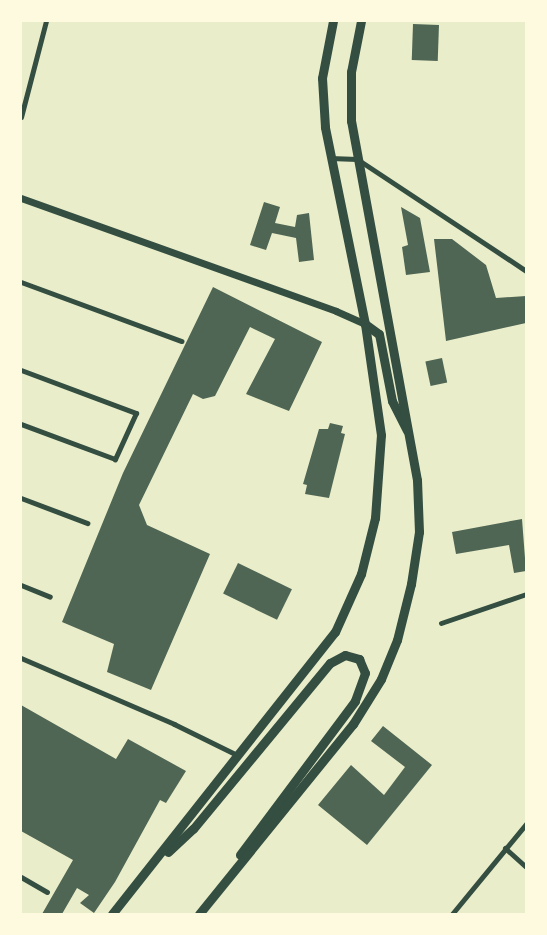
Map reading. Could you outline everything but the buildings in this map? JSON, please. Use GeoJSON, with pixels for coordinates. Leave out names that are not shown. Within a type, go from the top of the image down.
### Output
{"type":"FeatureCollection","features":[{"type":"Feature","properties":{"kind":"main road"},"geometry":{"type":"LineString","coordinates":[[112,914],[239,756],[335,632],[361,574],[375,518],[380,473],[379,411],[365,324],[330,158],[322,78],[333,21]]}},
{"type":"Feature","properties":{"kind":"main road"},"geometry":{"type":"LineString","coordinates":[[199,914],[354,724],[381,679],[397,640],[411,584],[419,532],[417,480],[351,121],[351,72],[361,21]]}},
{"type":"Feature","properties":{"kind":"main road"},"geometry":{"type":"LineString","coordinates":[[365,324],[379,334],[392,401],[409,435]]}},
{"type":"Feature","properties":{"kind":"main road"},"geometry":{"type":"LineString","coordinates":[[147,870],[193,829],[330,663],[345,655],[359,659],[365,673],[355,701],[254,833],[222,885]]}},
{"type":"Feature","properties":{"kind":"street"},"geometry":{"type":"LineString","coordinates":[[21,117],[46,21]]}},
{"type":"Feature","properties":{"kind":"street"},"geometry":{"type":"LineString","coordinates":[[330,158],[357,159],[526,271]]}},
{"type":"Feature","properties":{"kind":"street"},"geometry":{"type":"LineString","coordinates":[[21,198],[336,311],[365,324]]}},
{"type":"Feature","properties":{"kind":"street"},"geometry":{"type":"LineString","coordinates":[[21,282],[181,341]]}},
{"type":"Feature","properties":{"kind":"street"},"geometry":{"type":"LineString","coordinates":[[21,370],[136,413],[115,459],[21,424]]}},
{"type":"Feature","properties":{"kind":"street"},"geometry":{"type":"LineString","coordinates":[[21,498],[87,522]]}},
{"type":"Feature","properties":{"kind":"street"},"geometry":{"type":"LineString","coordinates":[[21,585],[50,597]]}},
{"type":"Feature","properties":{"kind":"street"},"geometry":{"type":"LineString","coordinates":[[441,623],[526,594]]}},
{"type":"Feature","properties":{"kind":"street"},"geometry":{"type":"LineString","coordinates":[[21,658],[174,724],[239,756]]}},
{"type":"Feature","properties":{"kind":"street"},"geometry":{"type":"LineString","coordinates":[[452,914],[526,824]]}},
{"type":"Feature","properties":{"kind":"street"},"geometry":{"type":"LineString","coordinates":[[505,848],[526,868]]}},
{"type":"Feature","properties":{"kind":"street"},"geometry":{"type":"LineString","coordinates":[[21,878],[47,892]]}}]}
